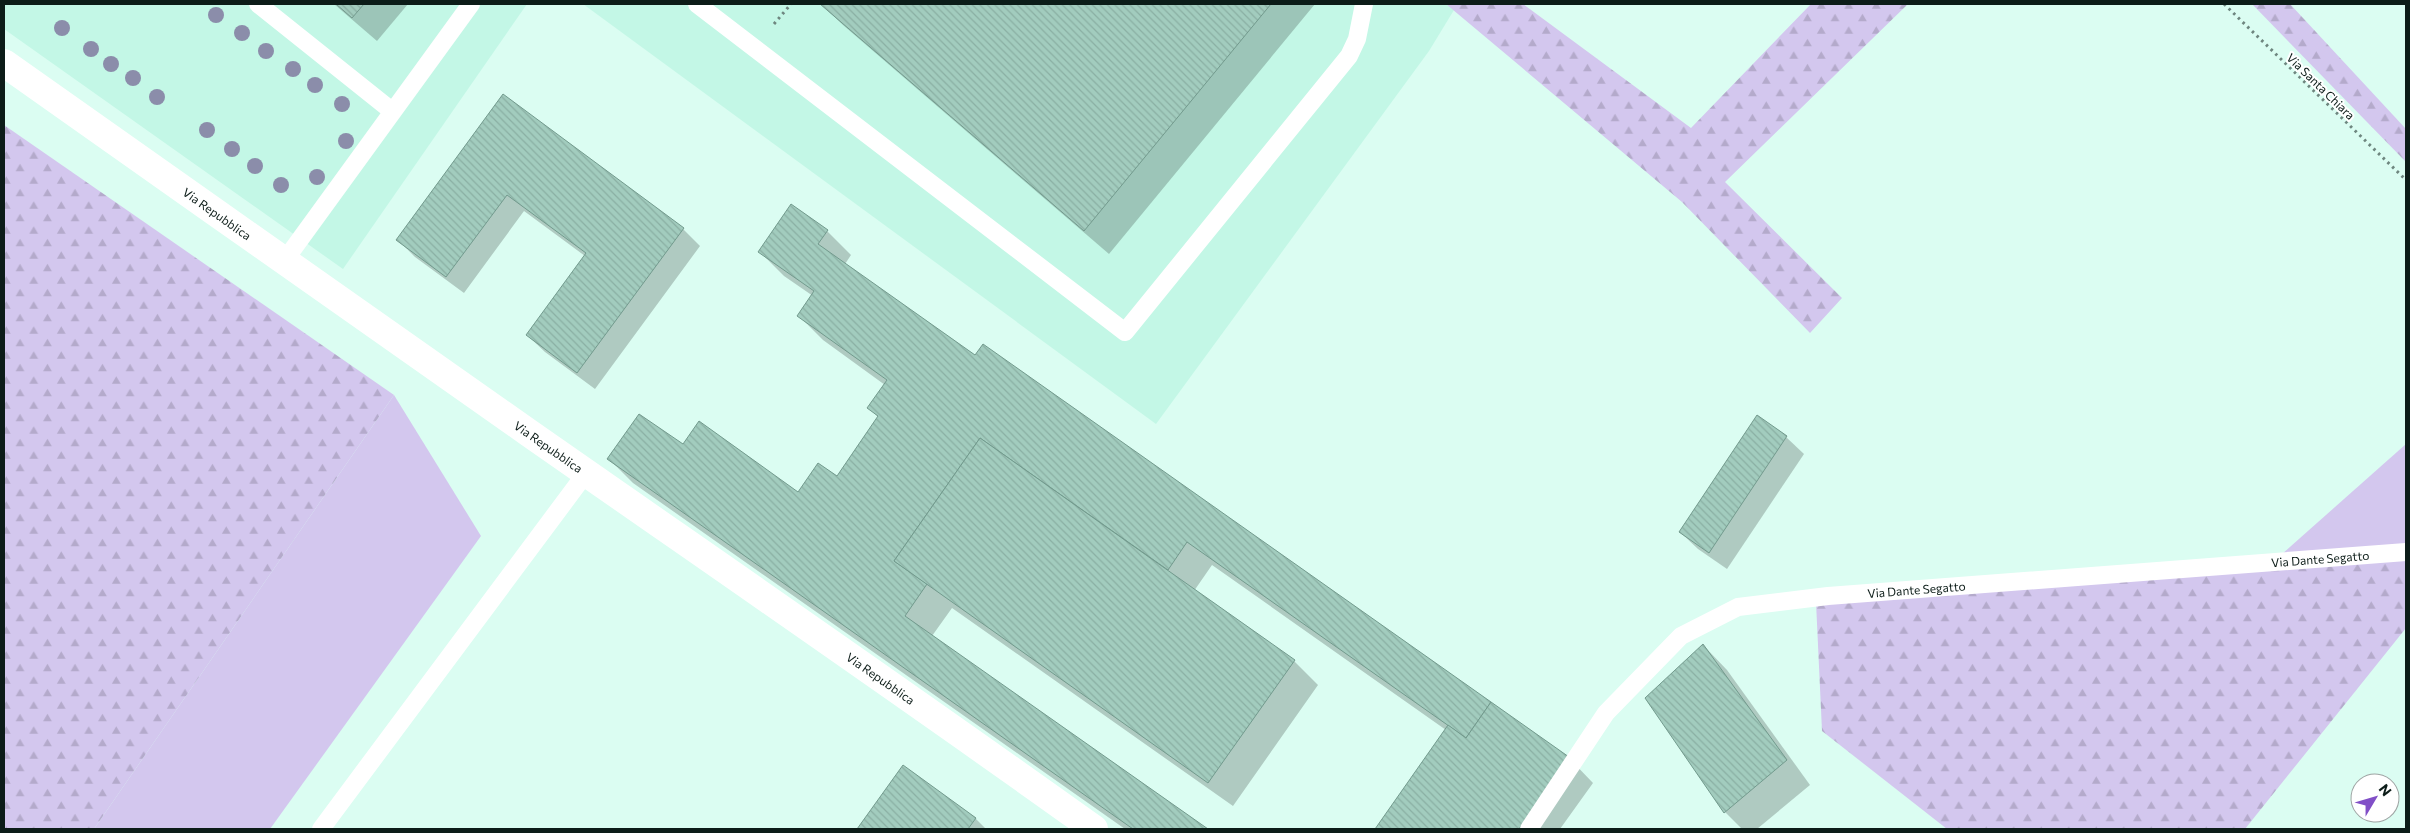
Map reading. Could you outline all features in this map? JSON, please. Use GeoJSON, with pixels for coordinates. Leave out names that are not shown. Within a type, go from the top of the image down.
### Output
{"type":"FeatureCollection","features":[{"type":"Feature","properties":{"kind":"street","name":"Via Repubblica"},"geometry":{"type":"LineString","coordinates":[[4,63],[285,260],[361,316],[786,610],[1094,829]]}},
{"type":"Feature","properties":{"kind":"lane"},"geometry":{"type":"LineString","coordinates":[[258,4],[392,111]]}},
{"type":"Feature","properties":{"kind":"lane"},"geometry":{"type":"LineString","coordinates":[[285,260],[471,4]]}},
{"type":"Feature","properties":{"kind":"lane"},"geometry":{"type":"LineString","coordinates":[[697,4],[1125,332],[1349,56],[1357,39],[1364,4]]}},
{"type":"Feature","properties":{"kind":"lane"},"geometry":{"type":"LineString","coordinates":[[321,829],[586,473]]}},
{"type":"Feature","properties":{"kind":"lane","name":"Via Dante Segatto"},"geometry":{"type":"LineString","coordinates":[[1529,829],[1606,713],[1642,674],[1680,636],[1738,607],[1828,596],[2406,552]]}},
{"type":"Feature","properties":{"kind":"path","name":"Via Santa Chiara"},"geometry":{"type":"LineString","coordinates":[[2224,4],[2406,180]]}},
{"type":"Feature","properties":{"kind":"shaded area"},"geometry":{"type":"Polygon","coordinates":[[[4,4],[527,4],[343,269],[4,29],[4,4]]]}},
{"type":"Feature","properties":{"kind":"shaded area"},"geometry":{"type":"Polygon","coordinates":[[[583,4],[1446,4],[1454,10],[1429,51],[1156,424],[583,4]]]}},
{"type":"Feature","properties":{"kind":"green space"},"geometry":{"type":"Polygon","coordinates":[[[1446,4],[1523,4],[1691,128],[1811,4],[1908,4],[1725,182],[1842,298],[1810,333],[1682,202],[1446,4]]]}},
{"type":"Feature","properties":{"kind":"green space"},"geometry":{"type":"Polygon","coordinates":[[[2252,4],[2290,4],[2406,129],[2406,162],[2252,4]]]}},
{"type":"Feature","properties":{"kind":"green space"},"geometry":{"type":"Polygon","coordinates":[[[4,125],[394,395],[94,829],[4,829],[4,125]]]}},
{"type":"Feature","properties":{"kind":"green space"},"geometry":{"type":"Polygon","coordinates":[[[394,395],[481,536],[270,829],[94,829],[394,395]]]}},
{"type":"Feature","properties":{"kind":"green space"},"geometry":{"type":"Polygon","coordinates":[[[2406,444],[2406,552],[2273,562],[2406,444]]]}},
{"type":"Feature","properties":{"kind":"green space"},"geometry":{"type":"Polygon","coordinates":[[[2406,553],[2406,628],[2245,829],[1947,829],[1822,731],[1816,602],[2406,553]]]}},
{"type":"Feature","properties":{"kind":"building"},"geometry":{"type":"Polygon","coordinates":[[[336,4],[364,4],[352,18],[336,4]]]}},
{"type":"Feature","properties":{"kind":"building"},"geometry":{"type":"Polygon","coordinates":[[[820,4],[1271,4],[1084,231],[820,4]]]}},
{"type":"Feature","properties":{"kind":"building"},"geometry":{"type":"Polygon","coordinates":[[[503,94],[684,228],[577,373],[526,335],[586,253],[507,195],[446,277],[396,240],[503,94]]]}},
{"type":"Feature","properties":{"kind":"building"},"geometry":{"type":"Polygon","coordinates":[[[791,204],[828,230],[818,244],[975,355],[983,344],[1491,702],[1466,738],[1187,542],[1168,570],[980,438],[894,561],[927,584],[905,616],[1208,829],[1133,829],[607,459],[639,414],[683,444],[699,421],[798,492],[818,463],[837,476],[878,416],[867,408],[887,380],[797,316],[814,291],[758,252],[791,204]]]}},
{"type":"Feature","properties":{"kind":"building"},"geometry":{"type":"Polygon","coordinates":[[[1757,415],[1787,436],[1709,553],[1679,532],[1757,415]]]}},
{"type":"Feature","properties":{"kind":"building"},"geometry":{"type":"Polygon","coordinates":[[[980,438],[1295,660],[1208,783],[894,561],[980,438]]]}},
{"type":"Feature","properties":{"kind":"building"},"geometry":{"type":"Polygon","coordinates":[[[1703,644],[1787,760],[1724,813],[1645,698],[1703,644]]]}},
{"type":"Feature","properties":{"kind":"building"},"geometry":{"type":"Polygon","coordinates":[[[1491,702],[1569,757],[1519,829],[1375,829],[1448,725],[1466,738],[1491,702]]]}},
{"type":"Feature","properties":{"kind":"building"},"geometry":{"type":"Polygon","coordinates":[[[903,765],[976,818],[968,829],[857,829],[903,765]]]}}]}
